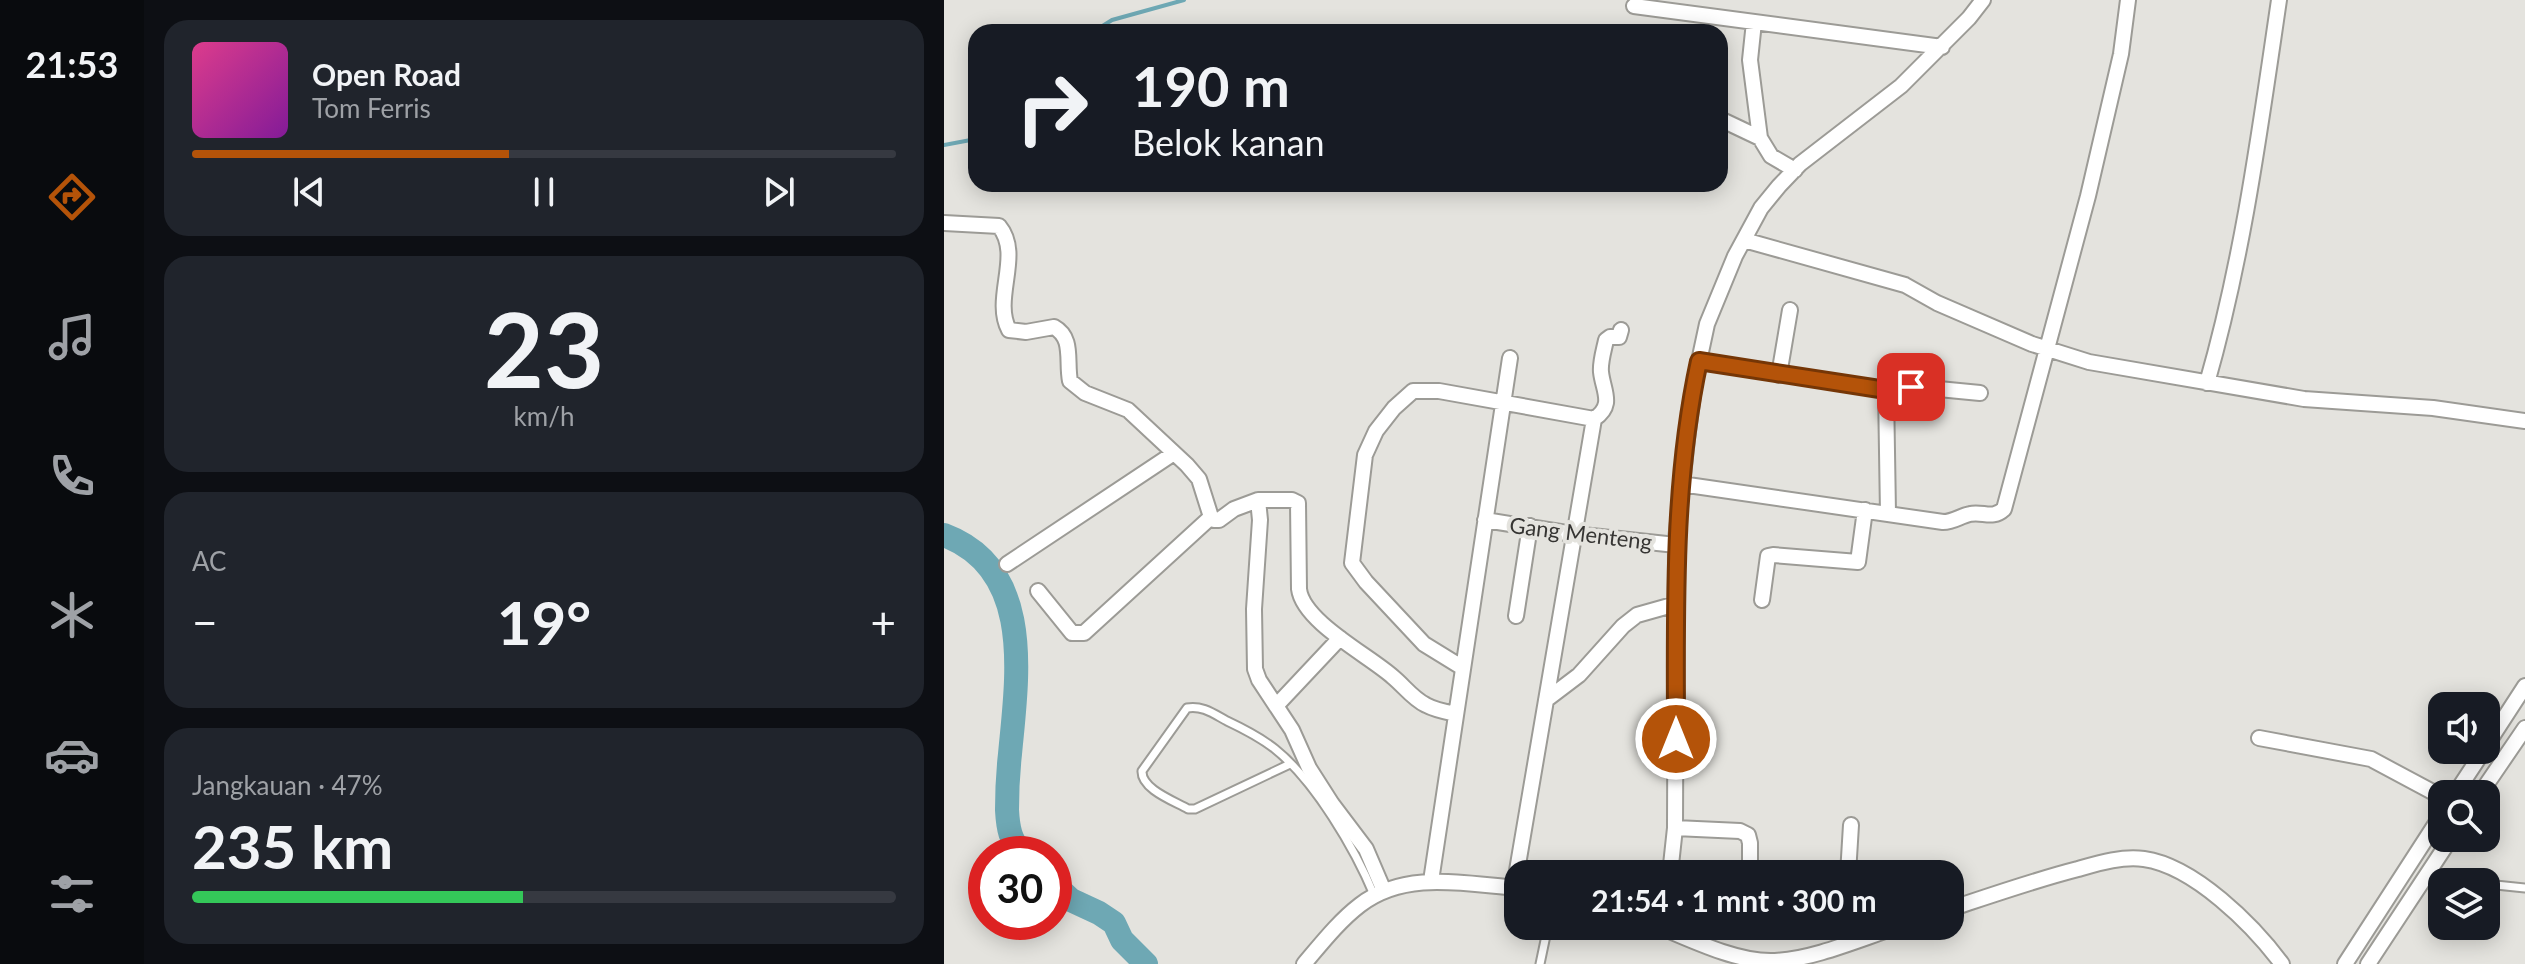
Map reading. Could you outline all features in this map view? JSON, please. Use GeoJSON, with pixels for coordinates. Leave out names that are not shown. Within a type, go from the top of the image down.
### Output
{"type":"FeatureCollection","features":[{"type":"Feature","properties":{"kind":"street"},"geometry":{"type":"LineString","coordinates":[[1672,860],[1675,828],[1676,545],[1681,484],[1707,324],[1761,208],[1795,170],[1901,86],[1942,47],[1983,0]]}},
{"type":"Feature","properties":{"kind":"street"},"geometry":{"type":"LineString","coordinates":[[1681,484],[1950,522],[1975,513],[1998,515],[2004,509],[2116,82],[2128,0]]}},
{"type":"Feature","properties":{"kind":"street"},"geometry":{"type":"LineString","coordinates":[[2207,383],[2223,327],[2251,191],[2279,0]]}},
{"type":"Feature","properties":{"kind":"street"},"geometry":{"type":"LineString","coordinates":[[1634,6],[1942,47]]}},
{"type":"Feature","properties":{"kind":"street"},"geometry":{"type":"LineString","coordinates":[[1754,22],[1750,60],[1760,138],[1771,156],[1795,170]]}},
{"type":"Feature","properties":{"kind":"street"},"geometry":{"type":"LineString","coordinates":[[1728,123],[1760,138]]}},
{"type":"Feature","properties":{"kind":"street"},"geometry":{"type":"LineString","coordinates":[[944,223],[999,226],[1007,238],[1004,313],[1009,330],[1026,332],[1054,327],[1061,330],[1066,336],[1070,381],[1075,387],[1128,410],[1187,465],[1199,479],[1214,520],[1258,500],[1292,500],[1298,503],[1300,597],[1303,603],[1352,649],[1393,677],[1417,700],[1456,714]]}},
{"type":"Feature","properties":{"kind":"street"},"geometry":{"type":"LineString","coordinates":[[1744,240],[1905,285],[1937,303],[2047,349],[2089,362],[2304,399],[2433,408],[2525,421]]}},
{"type":"Feature","properties":{"kind":"street"},"geometry":{"type":"LineString","coordinates":[[1779,375],[1790,310]]}},
{"type":"Feature","properties":{"kind":"street"},"geometry":{"type":"LineString","coordinates":[[1463,668],[1424,644],[1352,563],[1365,455],[1376,431],[1394,408],[1413,391],[1439,391],[1594,419],[1602,414],[1606,404],[1601,371],[1606,340],[1619,337],[1621,330]]}},
{"type":"Feature","properties":{"kind":"street"},"geometry":{"type":"LineString","coordinates":[[1431,881],[1510,358]]}},
{"type":"Feature","properties":{"kind":"street"},"geometry":{"type":"LineString","coordinates":[[1699,361],[1886,390],[1918,387],[1980,393]]}},
{"type":"Feature","properties":{"kind":"street"},"geometry":{"type":"LineString","coordinates":[[1886,390],[1888,513]]}},
{"type":"Feature","properties":{"kind":"street"},"geometry":{"type":"LineString","coordinates":[[1520,860],[1594,419]]}},
{"type":"Feature","properties":{"kind":"street"},"geometry":{"type":"LineString","coordinates":[[1007,564],[1174,453]]}},
{"type":"Feature","properties":{"kind":"street"},"geometry":{"type":"LineString","coordinates":[[1258,500],[1255,669],[1292,730],[1309,768],[1366,849],[1379,893]]}},
{"type":"Feature","properties":{"kind":"street"},"geometry":{"type":"LineString","coordinates":[[1762,600],[1768,556],[1858,562],[1865,510]]}},
{"type":"Feature","properties":{"kind":"street"},"geometry":{"type":"LineString","coordinates":[[1038,591],[1072,633],[1084,633],[1211,517]]}},
{"type":"Feature","properties":{"kind":"street","name":"Gang Menteng"},"geometry":{"type":"LineString","coordinates":[[1485,520],[1573,534],[1676,545]]}},
{"type":"Feature","properties":{"kind":"street"},"geometry":{"type":"LineString","coordinates":[[1516,616],[1530,526]]}},
{"type":"Feature","properties":{"kind":"street"},"geometry":{"type":"LineString","coordinates":[[1546,700],[1579,675],[1623,626],[1637,615],[1676,604]]}},
{"type":"Feature","properties":{"kind":"street"},"geometry":{"type":"LineString","coordinates":[[1276,706],[1340,638]]}},
{"type":"Feature","properties":{"kind":"street"},"geometry":{"type":"LineString","coordinates":[[2500,725],[2525,686]]}},
{"type":"Feature","properties":{"kind":"street"},"geometry":{"type":"LineString","coordinates":[[2490,780],[2525,728]]}},
{"type":"Feature","properties":{"kind":"street"},"geometry":{"type":"LineString","coordinates":[[2259,738],[2371,759],[2428,790]]}},
{"type":"Feature","properties":{"kind":"street"},"geometry":{"type":"LineString","coordinates":[[1849,860],[1851,825]]}},
{"type":"Feature","properties":{"kind":"street"},"geometry":{"type":"LineString","coordinates":[[1675,828],[1740,831],[1748,835],[1750,860]]}},
{"type":"Feature","properties":{"kind":"street"},"geometry":{"type":"LineString","coordinates":[[2345,964],[2428,836]]}},
{"type":"Feature","properties":{"kind":"street"},"geometry":{"type":"LineString","coordinates":[[2368,964],[2441,852]]}},
{"type":"Feature","properties":{"kind":"street"},"geometry":{"type":"LineString","coordinates":[[1964,904],[2036,880],[2102,863],[2147,859],[2188,876],[2223,901],[2282,964]]}},
{"type":"Feature","properties":{"kind":"street"},"geometry":{"type":"LineString","coordinates":[[1304,964],[1344,919],[1379,893],[1411,882],[1431,881],[1504,887]]}},
{"type":"Feature","properties":{"kind":"street"},"geometry":{"type":"LineString","coordinates":[[1691,940],[1752,959],[1775,961],[1858,940]]}},
{"type":"Feature","properties":{"kind":"street"},"geometry":{"type":"LineString","coordinates":[[1843,940],[1843,945]]}},
{"type":"Feature","properties":{"kind":"lane"},"geometry":{"type":"LineString","coordinates":[[1290,764],[1195,809],[1188,809],[1145,784],[1141,776],[1187,708],[1206,710],[1253,734],[1290,764],[1343,833],[1379,893]]}},
{"type":"Feature","properties":{"kind":"lane"},"geometry":{"type":"LineString","coordinates":[[2500,885],[2525,888]]}},
{"type":"Feature","properties":{"kind":"lane"},"geometry":{"type":"LineString","coordinates":[[1540,964],[1545,940]]}},
{"type":"Feature","properties":{"kind":"waterway"},"geometry":{"type":"LineString","coordinates":[[1106,24],[1184,0]]}},
{"type":"Feature","properties":{"kind":"waterway"},"geometry":{"type":"LineString","coordinates":[[944,145],[968,140]]}},
{"type":"Feature","properties":{"kind":"waterway"},"geometry":{"type":"LineString","coordinates":[[944,535],[973,551],[994,573],[1007,599],[1014,629],[1015,692],[1007,810],[1011,836]]}},
{"type":"Feature","properties":{"kind":"waterway"},"geometry":{"type":"LineString","coordinates":[[1072,900],[1114,923],[1122,940],[1146,964]]}},
{"type":"Feature","properties":{"kind":"route"},"geometry":{"type":"LineString","coordinates":[[1676,739],[1676,540],[1699,361],[1886,390],[1911,387]]}}]}
